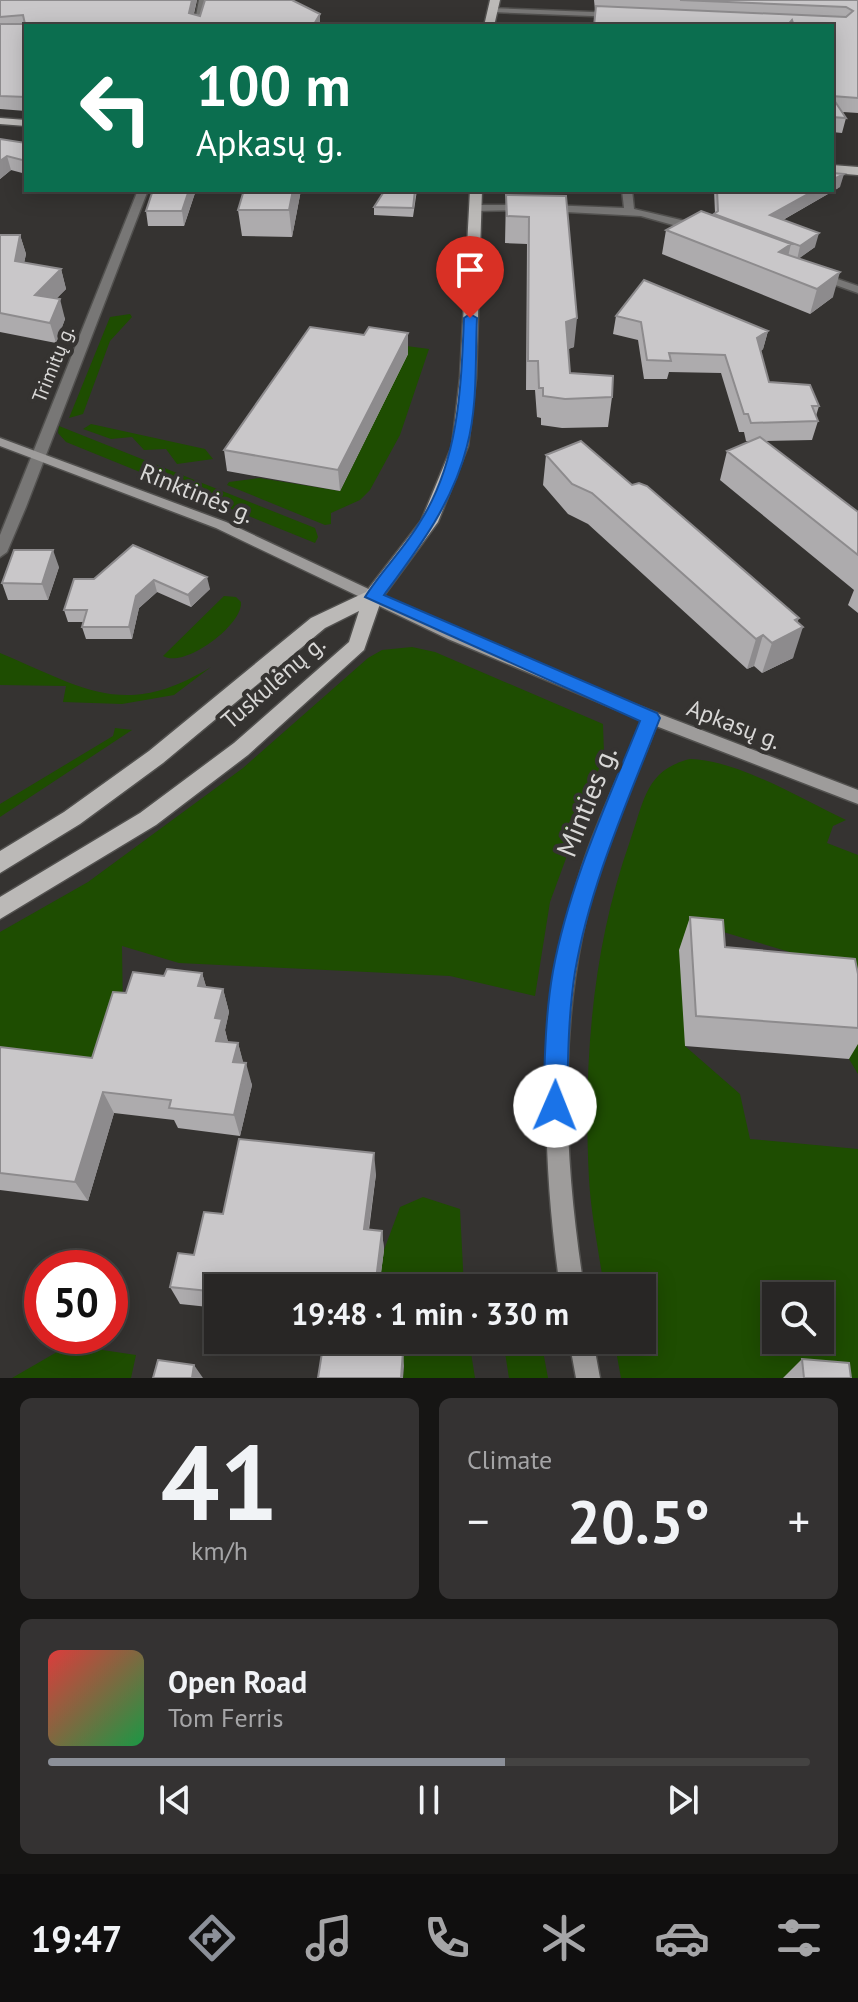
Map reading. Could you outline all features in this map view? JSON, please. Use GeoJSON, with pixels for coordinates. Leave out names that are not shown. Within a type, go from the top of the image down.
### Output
{"type":"FeatureCollection","features":[{"type":"Feature","properties":{"kind":"main road"},"geometry":{"type":"LineString","coordinates":[[0,121],[24,123]]}},
{"type":"Feature","properties":{"kind":"main road"},"geometry":{"type":"LineString","coordinates":[[834,169],[858,171]]}},
{"type":"Feature","properties":{"kind":"main road"},"geometry":{"type":"LineString","coordinates":[[373,597],[429,522],[460,446],[468,378],[475,199]]}},
{"type":"Feature","properties":{"kind":"main road","name":"Rinktinės g."},"geometry":{"type":"LineString","coordinates":[[0,442],[221,525],[373,597]]}},
{"type":"Feature","properties":{"kind":"main road","name":"Apkasų g."},"geometry":{"type":"LineString","coordinates":[[373,597],[651,718],[858,797]]}},
{"type":"Feature","properties":{"kind":"main road","name":"Tuskulėnų g."},"geometry":{"type":"LineString","coordinates":[[0,863],[72,818],[156,757],[318,623],[373,597]]}},
{"type":"Feature","properties":{"kind":"main road","name":"Tuskulėnų g."},"geometry":{"type":"LineString","coordinates":[[0,909],[148,819],[241,749],[357,645],[373,597]]}},
{"type":"Feature","properties":{"kind":"main road","name":"Minties g."},"geometry":{"type":"LineString","coordinates":[[570,1274],[563,1236],[555,1106],[558,1017],[565,969],[586,881],[651,718]]}},
{"type":"Feature","properties":{"kind":"main road"},"geometry":{"type":"LineString","coordinates":[[584,1354],[588,1378]]}},
{"type":"Feature","properties":{"kind":"street"},"geometry":{"type":"LineString","coordinates":[[198,24],[203,0]]}},
{"type":"Feature","properties":{"kind":"street"},"geometry":{"type":"LineString","coordinates":[[494,5],[634,16]]}},
{"type":"Feature","properties":{"kind":"street","name":"Trimitų g."},"geometry":{"type":"LineString","coordinates":[[0,552],[142,192]]}},
{"type":"Feature","properties":{"kind":"street"},"geometry":{"type":"LineString","coordinates":[[627,192],[629,209]]}},
{"type":"Feature","properties":{"kind":"street"},"geometry":{"type":"LineString","coordinates":[[475,199],[629,209],[658,214],[707,233]]}},
{"type":"Feature","properties":{"kind":"street"},"geometry":{"type":"LineString","coordinates":[[805,271],[858,290]]}},
{"type":"Feature","properties":{"kind":"green space"},"geometry":{"type":"Polygon","coordinates":[[[130,314],[132,317],[110,341],[83,414],[69,418],[110,317],[130,314]]]}},
{"type":"Feature","properties":{"kind":"green space"},"geometry":{"type":"Polygon","coordinates":[[[346,338],[429,349],[400,435],[370,490],[360,500],[331,513],[331,524],[325,525],[227,485],[229,482],[259,478],[340,491],[407,354],[377,349],[346,338]]]}},
{"type":"Feature","properties":{"kind":"green space"},"geometry":{"type":"Polygon","coordinates":[[[91,424],[205,449],[213,459],[177,464],[166,449],[144,450],[132,437],[111,439],[83,429],[91,424]]]}},
{"type":"Feature","properties":{"kind":"green space"},"geometry":{"type":"Polygon","coordinates":[[[59,426],[315,528],[318,537],[315,543],[66,442],[58,433],[59,426]]]}},
{"type":"Feature","properties":{"kind":"green space"},"geometry":{"type":"Polygon","coordinates":[[[224,596],[236,597],[241,602],[233,622],[223,633],[184,656],[163,656],[224,596]]]}},
{"type":"Feature","properties":{"kind":"green space"},"geometry":{"type":"Polygon","coordinates":[[[412,647],[435,652],[603,724],[604,755],[550,902],[535,996],[450,976],[179,963],[122,946],[123,1015],[111,1080],[0,1067],[0,932],[88,882],[243,768],[368,658],[382,650],[412,647]]]}},
{"type":"Feature","properties":{"kind":"green space"},"geometry":{"type":"Polygon","coordinates":[[[0,653],[81,687],[128,695],[153,692],[180,683],[211,667],[174,695],[122,704],[63,702],[66,686],[0,685],[0,653]]]}},
{"type":"Feature","properties":{"kind":"green space"},"geometry":{"type":"Polygon","coordinates":[[[115,728],[132,730],[0,817],[0,804],[113,736],[115,728]]]}},
{"type":"Feature","properties":{"kind":"green space"},"geometry":{"type":"Polygon","coordinates":[[[690,759],[709,761],[749,773],[846,820],[833,826],[827,843],[858,855],[858,1074],[849,1059],[833,965],[710,928],[685,1046],[740,1094],[750,1139],[858,1149],[858,1378],[621,1378],[617,1354],[656,1354],[656,1274],[602,1274],[589,1179],[589,1051],[599,965],[617,882],[648,790],[664,771],[690,759]]]}},
{"type":"Feature","properties":{"kind":"green space"},"geometry":{"type":"Polygon","coordinates":[[[423,1197],[460,1209],[463,1274],[381,1274],[384,1250],[400,1207],[423,1197]]]}},
{"type":"Feature","properties":{"kind":"green space"},"geometry":{"type":"Polygon","coordinates":[[[53,1354],[136,1355],[131,1378],[12,1378],[53,1354]]]}},
{"type":"Feature","properties":{"kind":"green space"},"geometry":{"type":"Polygon","coordinates":[[[371,1354],[471,1354],[475,1378],[403,1378],[404,1366],[370,1362],[371,1354]]]}},
{"type":"Feature","properties":{"kind":"green space"},"geometry":{"type":"Polygon","coordinates":[[[505,1354],[544,1354],[548,1378],[509,1378],[505,1354]]]}},
{"type":"Feature","properties":{"kind":"building"},"geometry":{"type":"Polygon","coordinates":[[[0,0],[192,0],[189,13],[200,16],[205,0],[292,0],[320,14],[314,24],[25,24],[23,15],[0,17],[0,0]]]}},
{"type":"Feature","properties":{"kind":"building"},"geometry":{"type":"Polygon","coordinates":[[[680,0],[858,0],[858,98],[834,96],[834,24],[793,24],[792,20],[789,24],[594,24],[596,6],[846,17],[853,11],[846,7],[680,0]]]}},
{"type":"Feature","properties":{"kind":"building"},"geometry":{"type":"Polygon","coordinates":[[[0,24],[24,24],[24,97],[0,96],[0,24]]]}},
{"type":"Feature","properties":{"kind":"building"},"geometry":{"type":"Polygon","coordinates":[[[834,100],[846,118],[834,117],[834,100]]]}},
{"type":"Feature","properties":{"kind":"building"},"geometry":{"type":"Polygon","coordinates":[[[0,139],[24,143],[24,160],[7,156],[0,161],[0,139]]]}},
{"type":"Feature","properties":{"kind":"building"},"geometry":{"type":"Polygon","coordinates":[[[152,192],[188,192],[182,211],[146,211],[152,192]]]}},
{"type":"Feature","properties":{"kind":"building"},"geometry":{"type":"Polygon","coordinates":[[[243,192],[293,192],[289,210],[238,210],[243,192]]]}},
{"type":"Feature","properties":{"kind":"building"},"geometry":{"type":"Polygon","coordinates":[[[384,192],[415,192],[413,208],[374,207],[384,192]]]}},
{"type":"Feature","properties":{"kind":"building"},"geometry":{"type":"Polygon","coordinates":[[[717,192],[811,192],[770,215],[819,233],[800,246],[714,214],[718,211],[717,192]]]}},
{"type":"Feature","properties":{"kind":"building"},"geometry":{"type":"Polygon","coordinates":[[[506,195],[566,196],[577,318],[566,322],[570,373],[613,376],[612,397],[565,399],[543,396],[543,388],[539,388],[538,361],[528,361],[529,217],[507,216],[506,195]]]}},
{"type":"Feature","properties":{"kind":"building"},"geometry":{"type":"Polygon","coordinates":[[[701,211],[791,244],[779,252],[840,272],[817,289],[666,230],[701,211]]]}},
{"type":"Feature","properties":{"kind":"building"},"geometry":{"type":"Polygon","coordinates":[[[0,235],[20,235],[15,261],[61,269],[35,295],[60,299],[50,323],[0,313],[0,235]]]}},
{"type":"Feature","properties":{"kind":"building"},"geometry":{"type":"Polygon","coordinates":[[[644,280],[768,331],[757,338],[769,382],[810,385],[819,406],[812,406],[818,421],[751,423],[748,414],[744,414],[725,355],[669,353],[671,361],[647,360],[641,322],[616,316],[644,280]]]}},
{"type":"Feature","properties":{"kind":"building"},"geometry":{"type":"Polygon","coordinates":[[[310,327],[364,335],[369,327],[408,333],[338,470],[224,450],[310,327]]]}},
{"type":"Feature","properties":{"kind":"building"},"geometry":{"type":"Polygon","coordinates":[[[760,437],[858,512],[858,555],[727,451],[760,437]]]}},
{"type":"Feature","properties":{"kind":"building"},"geometry":{"type":"Polygon","coordinates":[[[581,441],[632,485],[639,483],[647,486],[799,618],[795,620],[803,627],[772,643],[763,635],[756,639],[592,493],[572,484],[546,455],[581,441]]]}},
{"type":"Feature","properties":{"kind":"building"},"geometry":{"type":"Polygon","coordinates":[[[133,545],[207,577],[188,595],[154,580],[136,596],[129,627],[82,627],[87,610],[64,610],[74,579],[94,579],[133,545]]]}},
{"type":"Feature","properties":{"kind":"building"},"geometry":{"type":"Polygon","coordinates":[[[14,550],[53,550],[42,584],[2,583],[14,550]]]}},
{"type":"Feature","properties":{"kind":"building"},"geometry":{"type":"Polygon","coordinates":[[[690,917],[723,920],[725,947],[855,959],[858,1028],[696,1016],[690,917]]]}},
{"type":"Feature","properties":{"kind":"building"},"geometry":{"type":"Polygon","coordinates":[[[167,969],[202,973],[198,986],[223,989],[215,1018],[222,1019],[216,1041],[238,1043],[233,1062],[246,1063],[234,1115],[169,1108],[171,1100],[103,1092],[75,1182],[0,1173],[0,1047],[92,1058],[113,992],[126,993],[133,972],[164,976],[167,969]]]}},
{"type":"Feature","properties":{"kind":"building"},"geometry":{"type":"Polygon","coordinates":[[[239,1139],[374,1153],[364,1229],[382,1231],[377,1274],[204,1274],[204,1291],[170,1287],[178,1253],[194,1255],[204,1212],[223,1214],[239,1139]]]}},
{"type":"Feature","properties":{"kind":"building"},"geometry":{"type":"Polygon","coordinates":[[[322,1354],[403,1354],[401,1378],[318,1378],[322,1354]]]}},
{"type":"Feature","properties":{"kind":"building"},"geometry":{"type":"Polygon","coordinates":[[[802,1359],[849,1363],[851,1378],[804,1378],[802,1359]]]}},
{"type":"Feature","properties":{"kind":"building"},"geometry":{"type":"Polygon","coordinates":[[[158,1360],[194,1365],[192,1378],[153,1378],[158,1360]]]}},
{"type":"Feature","properties":{"kind":"route"},"geometry":{"type":"LineString","coordinates":[[470,318],[466,411],[460,446],[449,478],[429,522],[373,597],[453,635],[651,718],[586,881],[565,969],[558,1017],[555,1106]]}}]}
